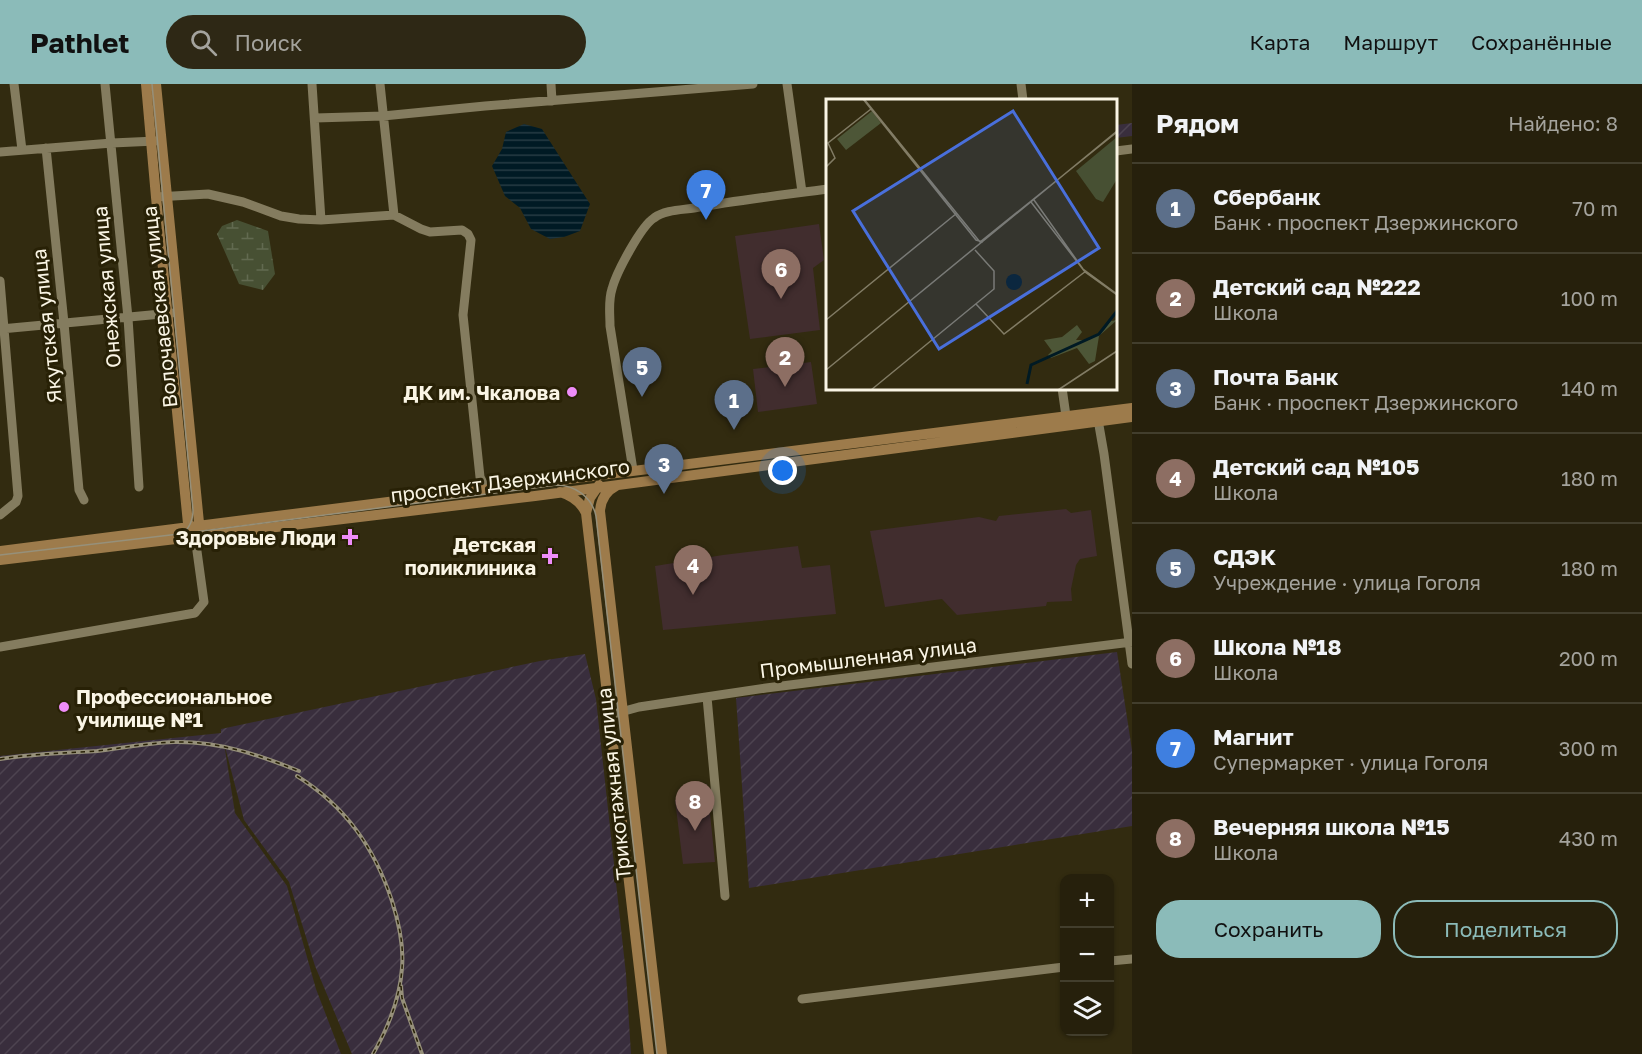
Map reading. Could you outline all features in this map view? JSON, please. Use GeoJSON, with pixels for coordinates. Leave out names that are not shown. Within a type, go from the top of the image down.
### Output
{"type":"FeatureCollection","features":[{"type":"Feature","properties":{"kind":"main road","name":"Волочаевская улица"},"geometry":{"type":"LineString","coordinates":[[146,84],[156,140],[195,534]]}},
{"type":"Feature","properties":{"kind":"main road","name":"Волочаевская улица"},"geometry":{"type":"LineString","coordinates":[[156,84],[156,140]]}},
{"type":"Feature","properties":{"kind":"main road","name":"Волочаевская улица"},"geometry":{"type":"LineString","coordinates":[[172,313],[187,511],[195,534]]}},
{"type":"Feature","properties":{"kind":"main road","name":"проспект Дзержинского"},"geometry":{"type":"LineString","coordinates":[[1098,417],[1132,408]]}},
{"type":"Feature","properties":{"kind":"main road","name":"проспект Дзержинского"},"geometry":{"type":"LineString","coordinates":[[0,560],[195,534],[560,492],[1066,421],[1098,417],[1132,417]]}},
{"type":"Feature","properties":{"kind":"main road","name":"проспект Дзержинского"},"geometry":{"type":"LineString","coordinates":[[0,551],[195,534],[486,489],[617,472],[964,430],[1066,421]]}},
{"type":"Feature","properties":{"kind":"main road"},"geometry":{"type":"LineString","coordinates":[[586,513],[590,498],[597,487],[617,472]]}},
{"type":"Feature","properties":{"kind":"main road"},"geometry":{"type":"LineString","coordinates":[[556,480],[573,484],[581,489],[600,511]]}},
{"type":"Feature","properties":{"kind":"main road"},"geometry":{"type":"LineString","coordinates":[[600,511],[603,498],[610,489],[620,484]]}},
{"type":"Feature","properties":{"kind":"main road"},"geometry":{"type":"LineString","coordinates":[[560,492],[577,500],[586,513]]}},
{"type":"Feature","properties":{"kind":"main road","name":"Трикотажная улица"},"geometry":{"type":"LineString","coordinates":[[600,511],[662,1054]]}},
{"type":"Feature","properties":{"kind":"main road","name":"Трикотажная улица"},"geometry":{"type":"LineString","coordinates":[[586,513],[649,1054]]}},
{"type":"Feature","properties":{"kind":"street"},"geometry":{"type":"LineString","coordinates":[[14,84],[22,150]]}},
{"type":"Feature","properties":{"kind":"street","name":"Онежская улица"},"geometry":{"type":"LineString","coordinates":[[105,84],[128,318],[139,487]]}},
{"type":"Feature","properties":{"kind":"street"},"geometry":{"type":"LineString","coordinates":[[312,84],[321,220]]}},
{"type":"Feature","properties":{"kind":"street"},"geometry":{"type":"LineString","coordinates":[[380,84],[394,215]]}},
{"type":"Feature","properties":{"kind":"street"},"geometry":{"type":"LineString","coordinates":[[550,84],[552,101]]}},
{"type":"Feature","properties":{"kind":"street"},"geometry":{"type":"LineString","coordinates":[[315,118],[383,116],[753,84]]}},
{"type":"Feature","properties":{"kind":"street"},"geometry":{"type":"LineString","coordinates":[[787,84],[802,192]]}},
{"type":"Feature","properties":{"kind":"street"},"geometry":{"type":"LineString","coordinates":[[1021,84],[1023,99]]}},
{"type":"Feature","properties":{"kind":"street"},"geometry":{"type":"LineString","coordinates":[[0,153],[156,140]]}},
{"type":"Feature","properties":{"kind":"street","name":"Якутская улица"},"geometry":{"type":"LineString","coordinates":[[46,148],[79,490],[84,500]]}},
{"type":"Feature","properties":{"kind":"street"},"geometry":{"type":"LineString","coordinates":[[1117,151],[1132,149]]}},
{"type":"Feature","properties":{"kind":"street"},"geometry":{"type":"LineString","coordinates":[[633,470],[610,326],[609,302],[612,287],[633,244],[652,219],[662,213],[826,189]]}},
{"type":"Feature","properties":{"kind":"street"},"geometry":{"type":"LineString","coordinates":[[161,196],[208,194],[299,219],[321,220],[394,215],[430,232],[462,230],[468,234],[471,240],[463,315],[480,477],[486,489]]}},
{"type":"Feature","properties":{"kind":"street"},"geometry":{"type":"LineString","coordinates":[[0,281],[2,329],[18,496],[16,502],[0,515]]}},
{"type":"Feature","properties":{"kind":"street"},"geometry":{"type":"LineString","coordinates":[[2,329],[172,313]]}},
{"type":"Feature","properties":{"kind":"street"},"geometry":{"type":"LineString","coordinates":[[1062,390],[1066,421]]}},
{"type":"Feature","properties":{"kind":"street"},"geometry":{"type":"LineString","coordinates":[[1098,417],[1131,643],[1132,664]]}},
{"type":"Feature","properties":{"kind":"street"},"geometry":{"type":"LineString","coordinates":[[0,647],[195,613],[204,602],[195,534]]}},
{"type":"Feature","properties":{"kind":"street","name":"Промышленная улица"},"geometry":{"type":"LineString","coordinates":[[610,714],[707,697],[890,672],[1131,643]]}},
{"type":"Feature","properties":{"kind":"street"},"geometry":{"type":"LineString","coordinates":[[707,697],[725,896]]}},
{"type":"Feature","properties":{"kind":"street"},"geometry":{"type":"LineString","coordinates":[[1114,961],[1132,959]]}},
{"type":"Feature","properties":{"kind":"street"},"geometry":{"type":"LineString","coordinates":[[802,999],[1060,968]]}},
{"type":"Feature","properties":{"kind":"shaded area"},"geometry":{"type":"Polygon","coordinates":[[[1132,123],[1132,136],[1117,138],[1117,125],[1132,123]]]}},
{"type":"Feature","properties":{"kind":"shaded area"},"geometry":{"type":"Polygon","coordinates":[[[819,224],[824,260],[813,268],[820,330],[750,339],[735,236],[819,224]]]}},
{"type":"Feature","properties":{"kind":"shaded area"},"geometry":{"type":"Polygon","coordinates":[[[811,362],[817,404],[758,412],[753,369],[811,362]]]}},
{"type":"Feature","properties":{"kind":"shaded area"},"geometry":{"type":"Polygon","coordinates":[[[1066,509],[1071,513],[1091,510],[1097,556],[1080,559],[1076,565],[1071,589],[1072,601],[1047,602],[1046,606],[957,615],[942,599],[885,607],[870,531],[979,517],[996,521],[999,516],[1066,509]]]}},
{"type":"Feature","properties":{"kind":"shaded area"},"geometry":{"type":"Polygon","coordinates":[[[798,546],[802,568],[830,565],[836,614],[663,630],[655,566],[798,546]]]}},
{"type":"Feature","properties":{"kind":"shaded area"},"geometry":{"type":"Polygon","coordinates":[[[1117,652],[1132,750],[1132,826],[749,888],[736,698],[1117,652]]]}},
{"type":"Feature","properties":{"kind":"shaded area"},"geometry":{"type":"Polygon","coordinates":[[[585,654],[596,699],[626,974],[631,1054],[352,1054],[315,966],[289,882],[244,820],[224,743],[235,813],[287,886],[316,989],[341,1054],[0,1054],[0,756],[221,733],[221,729],[540,661],[585,654]]]}},
{"type":"Feature","properties":{"kind":"shaded area"},"geometry":{"type":"Polygon","coordinates":[[[707,784],[715,862],[683,864],[675,800],[683,799],[683,786],[707,784]]]}},
{"type":"Feature","properties":{"kind":"green space"},"geometry":{"type":"Polygon","coordinates":[[[237,220],[268,231],[275,274],[263,290],[239,284],[217,234],[222,226],[237,220]]]}},
{"type":"Feature","properties":{"kind":"water"},"geometry":{"type":"Polygon","coordinates":[[[524,124],[542,129],[590,204],[580,231],[550,239],[531,229],[520,208],[505,196],[492,166],[502,149],[506,132],[524,124]]]}},
{"type":"Feature","properties":{"kind":"tram line"},"geometry":{"type":"LineString","coordinates":[[152,84],[193,510],[190,525],[179,535]]}},
{"type":"Feature","properties":{"kind":"tram line"},"geometry":{"type":"LineString","coordinates":[[0,555],[556,485],[570,487],[582,493],[591,503],[596,516],[657,1054]]}},
{"type":"Feature","properties":{"kind":"railway"},"geometry":{"type":"LineString","coordinates":[[0,759],[97,751],[145,744],[191,742],[238,750],[299,771]]}},
{"type":"Feature","properties":{"kind":"railway"},"geometry":{"type":"LineString","coordinates":[[297,776],[330,801],[356,830],[385,881],[397,918],[402,951],[401,979],[392,1013],[373,1054]]}},
{"type":"Feature","properties":{"kind":"railway"},"geometry":{"type":"LineString","coordinates":[[401,986],[402,998],[422,1054]]}},
{"type":"Feature","properties":{"kind":"place","name":"Магнит"},"geometry":{"type":"Point","coordinates":[706,220]}},
{"type":"Feature","properties":{"kind":"place","name":"Школа №18"},"geometry":{"type":"Point","coordinates":[781,299]}},
{"type":"Feature","properties":{"kind":"place","name":"Детский сад №222"},"geometry":{"type":"Point","coordinates":[785,387]}},
{"type":"Feature","properties":{"kind":"place","name":"ДК им. Чкалова"},"geometry":{"type":"Point","coordinates":[572,392]}},
{"type":"Feature","properties":{"kind":"place","name":"СДЭК"},"geometry":{"type":"Point","coordinates":[642,397]}},
{"type":"Feature","properties":{"kind":"place","name":"Сбербанк"},"geometry":{"type":"Point","coordinates":[734,430]}},
{"type":"Feature","properties":{"kind":"place","name":"Почта Банк"},"geometry":{"type":"Point","coordinates":[664,494]}},
{"type":"Feature","properties":{"kind":"place","name":"Здоровые Люди"},"geometry":{"type":"Point","coordinates":[350,537]}},
{"type":"Feature","properties":{"kind":"place","name":"Детская поликлиника"},"geometry":{"type":"Point","coordinates":[550,556]}},
{"type":"Feature","properties":{"kind":"place","name":"Детский сад №105"},"geometry":{"type":"Point","coordinates":[693,595]}},
{"type":"Feature","properties":{"kind":"place","name":"Профессиональное училище №1"},"geometry":{"type":"Point","coordinates":[64,707]}},
{"type":"Feature","properties":{"kind":"place","name":"Вечерняя школа №15"},"geometry":{"type":"Point","coordinates":[695,831]}}]}
